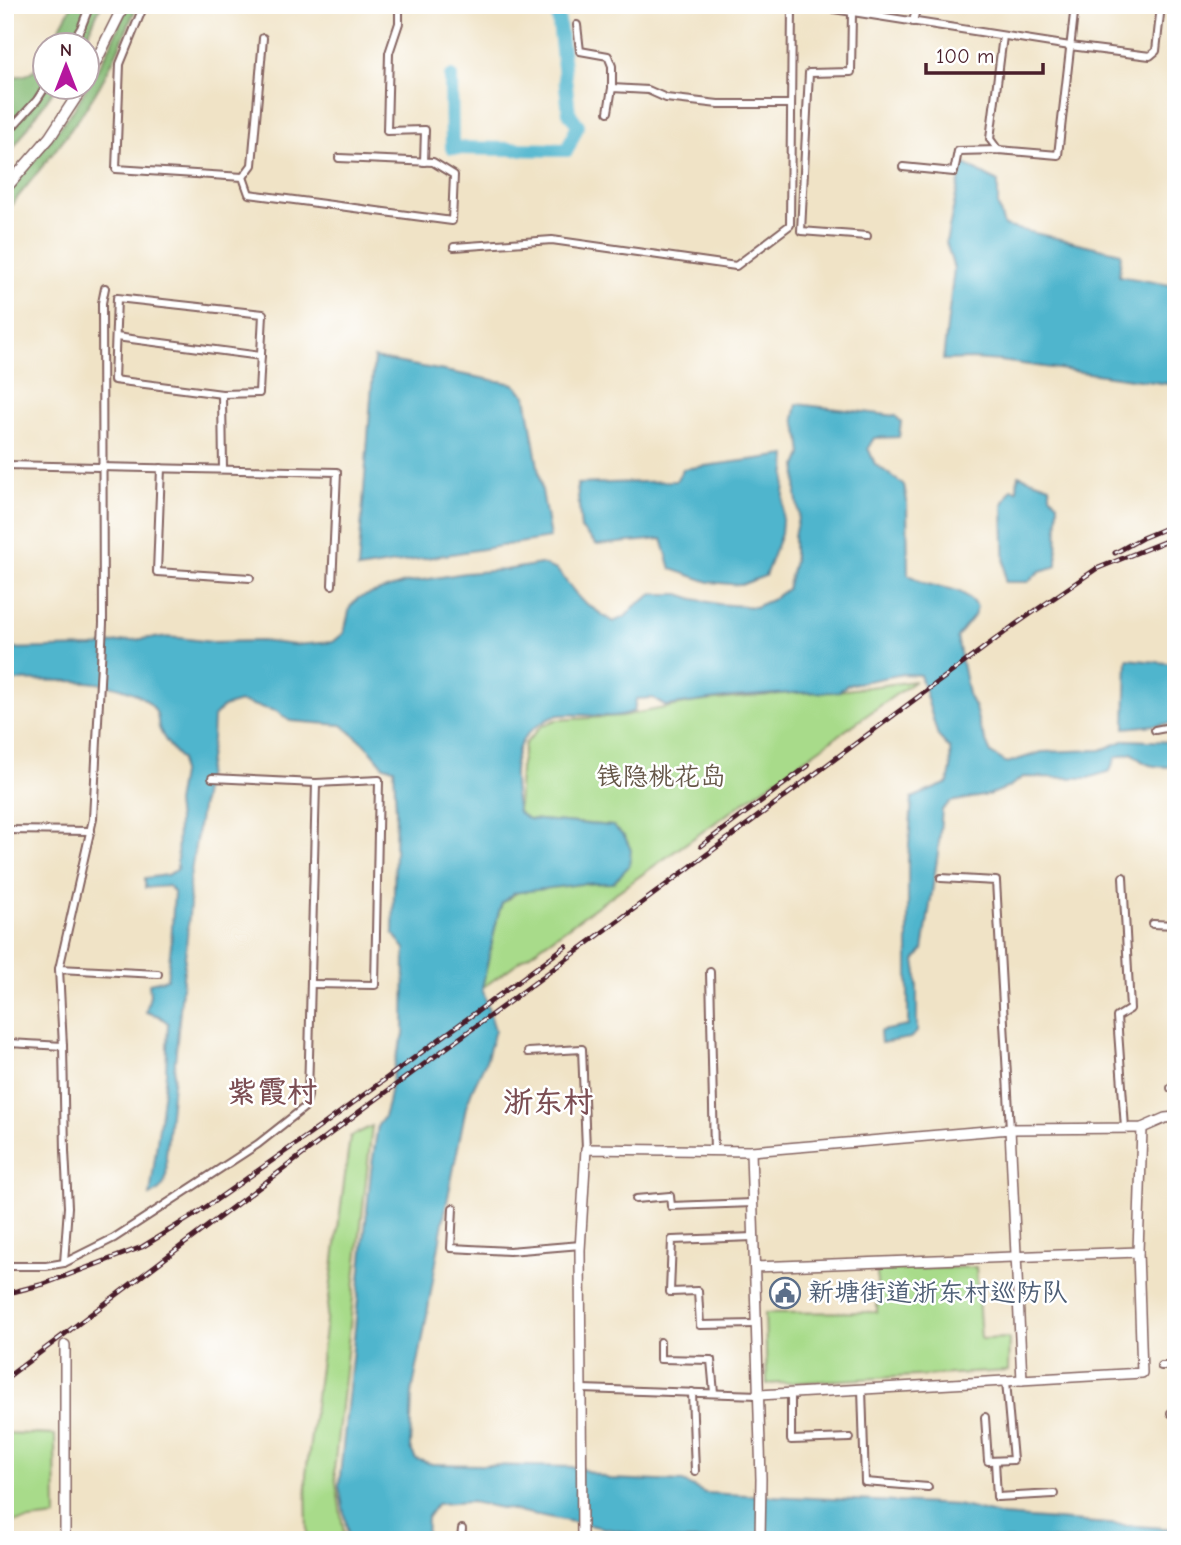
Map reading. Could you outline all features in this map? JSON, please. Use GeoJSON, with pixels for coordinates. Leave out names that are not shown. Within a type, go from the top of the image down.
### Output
{"type":"FeatureCollection","features":[{"type":"Feature","properties":{"kind":"main road"},"geometry":{"type":"LineString","coordinates":[[102,36],[117,5]]}},
{"type":"Feature","properties":{"kind":"main road"},"geometry":{"type":"LineString","coordinates":[[102,49],[124,5]]}},
{"type":"Feature","properties":{"kind":"main road"},"geometry":{"type":"LineString","coordinates":[[5,180],[45,133],[66,102]]}},
{"type":"Feature","properties":{"kind":"main road"},"geometry":{"type":"LineString","coordinates":[[5,190],[50,136],[73,102]]}},
{"type":"Feature","properties":{"kind":"street"},"geometry":{"type":"LineString","coordinates":[[79,32],[90,5]]}},
{"type":"Feature","properties":{"kind":"street"},"geometry":{"type":"LineString","coordinates":[[144,5],[121,64],[116,169],[243,177]]}},
{"type":"Feature","properties":{"kind":"street"},"geometry":{"type":"LineString","coordinates":[[400,5],[399,23],[388,53],[387,131],[425,130],[424,162]]}},
{"type":"Feature","properties":{"kind":"street"},"geometry":{"type":"LineString","coordinates":[[454,247],[552,240],[736,266],[790,225],[792,5]]}},
{"type":"Feature","properties":{"kind":"street"},"geometry":{"type":"LineString","coordinates":[[808,5],[1070,46],[1150,55],[1156,51],[1161,5]]}},
{"type":"Feature","properties":{"kind":"street"},"geometry":{"type":"LineString","coordinates":[[914,22],[917,5]]}},
{"type":"Feature","properties":{"kind":"street"},"geometry":{"type":"LineString","coordinates":[[903,167],[954,172],[958,152],[998,150],[1058,155],[1075,5]]}},
{"type":"Feature","properties":{"kind":"street"},"geometry":{"type":"LineString","coordinates":[[852,13],[851,72],[809,73],[801,231],[867,236]]}},
{"type":"Feature","properties":{"kind":"street"},"geometry":{"type":"LineString","coordinates":[[577,25],[580,51],[608,56],[612,66],[608,112]]}},
{"type":"Feature","properties":{"kind":"street"},"geometry":{"type":"LineString","coordinates":[[998,150],[990,139],[1003,36]]}},
{"type":"Feature","properties":{"kind":"street"},"geometry":{"type":"LineString","coordinates":[[243,177],[252,165],[263,38]]}},
{"type":"Feature","properties":{"kind":"street"},"geometry":{"type":"LineString","coordinates":[[612,88],[648,90],[666,98],[718,104],[792,104]]}},
{"type":"Feature","properties":{"kind":"street"},"geometry":{"type":"LineString","coordinates":[[5,135],[35,102]]}},
{"type":"Feature","properties":{"kind":"street"},"geometry":{"type":"LineString","coordinates":[[243,177],[249,194],[452,221],[454,175],[433,162],[339,158]]}},
{"type":"Feature","properties":{"kind":"street"},"geometry":{"type":"LineString","coordinates":[[64,1263],[68,1207],[59,969],[93,819],[103,623],[102,303],[105,288]]}},
{"type":"Feature","properties":{"kind":"street"},"geometry":{"type":"LineString","coordinates":[[117,298],[263,314],[261,356],[259,393],[222,394],[114,380],[117,298]]}},
{"type":"Feature","properties":{"kind":"street"},"geometry":{"type":"LineString","coordinates":[[116,337],[261,356]]}},
{"type":"Feature","properties":{"kind":"street"},"geometry":{"type":"LineString","coordinates":[[222,394],[223,470]]}},
{"type":"Feature","properties":{"kind":"street"},"geometry":{"type":"LineString","coordinates":[[5,465],[337,472],[332,585]]}},
{"type":"Feature","properties":{"kind":"street"},"geometry":{"type":"LineString","coordinates":[[161,468],[157,572],[250,578]]}},
{"type":"Feature","properties":{"kind":"street"},"geometry":{"type":"LineString","coordinates":[[1155,730],[1176,726]]}},
{"type":"Feature","properties":{"kind":"street"},"geometry":{"type":"LineString","coordinates":[[212,778],[316,783],[379,780],[375,985],[312,984]]}},
{"type":"Feature","properties":{"kind":"street"},"geometry":{"type":"LineString","coordinates":[[5,1266],[64,1263],[114,1238],[258,1144],[305,1107],[308,1096],[312,984],[316,783]]}},
{"type":"Feature","properties":{"kind":"street"},"geometry":{"type":"LineString","coordinates":[[5,830],[91,831]]}},
{"type":"Feature","properties":{"kind":"street"},"geometry":{"type":"LineString","coordinates":[[1123,877],[1130,1009],[1117,1017],[1125,1128]]}},
{"type":"Feature","properties":{"kind":"street"},"geometry":{"type":"LineString","coordinates":[[941,878],[996,881],[1022,1380]]}},
{"type":"Feature","properties":{"kind":"street"},"geometry":{"type":"LineString","coordinates":[[1153,924],[1176,925]]}},
{"type":"Feature","properties":{"kind":"street"},"geometry":{"type":"LineString","coordinates":[[59,969],[158,974]]}},
{"type":"Feature","properties":{"kind":"street"},"geometry":{"type":"LineString","coordinates":[[710,972],[714,1151]]}},
{"type":"Feature","properties":{"kind":"street"},"geometry":{"type":"LineString","coordinates":[[5,1058],[9,1042],[63,1046]]}},
{"type":"Feature","properties":{"kind":"street"},"geometry":{"type":"LineString","coordinates":[[528,1052],[582,1049],[586,1149],[581,1245],[582,1540]]}},
{"type":"Feature","properties":{"kind":"street"},"geometry":{"type":"LineString","coordinates":[[586,1149],[751,1151],[1010,1129],[1142,1128],[1165,1118],[1176,1118]]}},
{"type":"Feature","properties":{"kind":"street"},"geometry":{"type":"LineString","coordinates":[[582,1389],[759,1395],[1142,1373],[1138,1252],[1142,1128]]}},
{"type":"Feature","properties":{"kind":"street"},"geometry":{"type":"LineString","coordinates":[[751,1151],[761,1479],[760,1540]]}},
{"type":"Feature","properties":{"kind":"street"},"geometry":{"type":"LineString","coordinates":[[636,1199],[670,1196],[671,1206],[753,1203]]}},
{"type":"Feature","properties":{"kind":"street"},"geometry":{"type":"LineString","coordinates":[[453,1208],[451,1248],[509,1251],[581,1245]]}},
{"type":"Feature","properties":{"kind":"street"},"geometry":{"type":"LineString","coordinates":[[754,1237],[672,1240],[670,1292],[698,1291],[700,1325],[757,1324]]}},
{"type":"Feature","properties":{"kind":"street"},"geometry":{"type":"LineString","coordinates":[[755,1267],[1138,1252]]}},
{"type":"Feature","properties":{"kind":"street"},"geometry":{"type":"LineString","coordinates":[[660,1342],[660,1359],[711,1360],[714,1393]]}},
{"type":"Feature","properties":{"kind":"street"},"geometry":{"type":"LineString","coordinates":[[65,1345],[65,1540]]}},
{"type":"Feature","properties":{"kind":"street"},"geometry":{"type":"LineString","coordinates":[[1161,1366],[1176,1366]]}},
{"type":"Feature","properties":{"kind":"street"},"geometry":{"type":"LineString","coordinates":[[985,1417],[988,1461],[1013,1460],[1006,1381]]}},
{"type":"Feature","properties":{"kind":"street"},"geometry":{"type":"LineString","coordinates":[[862,1389],[864,1482],[928,1487]]}},
{"type":"Feature","properties":{"kind":"street"},"geometry":{"type":"LineString","coordinates":[[692,1392],[695,1471]]}},
{"type":"Feature","properties":{"kind":"street"},"geometry":{"type":"LineString","coordinates":[[791,1393],[791,1440],[850,1438]]}},
{"type":"Feature","properties":{"kind":"street"},"geometry":{"type":"LineString","coordinates":[[995,1461],[997,1497],[1054,1494]]}},
{"type":"Feature","properties":{"kind":"street"},"geometry":{"type":"LineString","coordinates":[[461,1540],[462,1529]]}},
{"type":"Feature","properties":{"kind":"green space"},"geometry":{"type":"Polygon","coordinates":[[[72,5],[101,5],[89,32],[58,32],[72,5]]]}},
{"type":"Feature","properties":{"kind":"green space"},"geometry":{"type":"Polygon","coordinates":[[[128,5],[137,5],[102,82],[102,61],[128,5]]]}},
{"type":"Feature","properties":{"kind":"green space"},"geometry":{"type":"Polygon","coordinates":[[[32,72],[32,102],[45,102],[5,160],[5,99],[10,83],[5,77],[32,72]]]}},
{"type":"Feature","properties":{"kind":"green space"},"geometry":{"type":"Polygon","coordinates":[[[78,102],[90,102],[62,142],[5,213],[5,197],[78,102]]]}},
{"type":"Feature","properties":{"kind":"green space","name":"钱隐桃花岛"},"geometry":{"type":"Polygon","coordinates":[[[915,681],[482,988],[502,903],[613,826],[528,819],[518,812],[520,769],[525,744],[540,727],[555,720],[622,716],[696,702],[838,691],[915,681]]]}},
{"type":"Feature","properties":{"kind":"green space"},"geometry":{"type":"Polygon","coordinates":[[[372,1126],[334,1470],[345,1540],[307,1540],[306,1474],[350,1137],[372,1126]]]}},
{"type":"Feature","properties":{"kind":"green space"},"geometry":{"type":"Polygon","coordinates":[[[976,1267],[981,1339],[1009,1338],[1008,1371],[767,1384],[765,1313],[877,1312],[877,1270],[976,1267]]]}},
{"type":"Feature","properties":{"kind":"green space"},"geometry":{"type":"Polygon","coordinates":[[[5,1433],[55,1435],[56,1517],[5,1523],[5,1433]]]}},
{"type":"Feature","properties":{"kind":"water"},"geometry":{"type":"Polygon","coordinates":[[[963,163],[998,182],[998,205],[1004,226],[1121,253],[1119,276],[1176,286],[1176,385],[1000,361],[943,360],[954,269],[946,242],[963,163]]]}},
{"type":"Feature","properties":{"kind":"water"},"geometry":{"type":"Polygon","coordinates":[[[374,358],[514,384],[526,396],[550,538],[358,569],[374,358]]]}},
{"type":"Feature","properties":{"kind":"water"},"geometry":{"type":"Polygon","coordinates":[[[797,404],[896,416],[901,422],[899,437],[874,438],[868,448],[875,464],[904,485],[907,501],[908,574],[924,583],[959,591],[977,607],[974,616],[957,637],[968,694],[991,753],[1007,763],[1042,752],[1101,750],[1126,740],[1176,742],[1176,767],[1152,766],[1132,753],[1116,757],[1110,771],[1088,778],[1023,777],[1007,788],[988,795],[950,802],[942,810],[923,950],[915,961],[917,1032],[910,1038],[881,1043],[880,1031],[908,1026],[908,862],[912,798],[948,783],[951,769],[950,749],[938,736],[920,675],[903,674],[847,685],[838,692],[733,697],[666,706],[653,698],[636,699],[634,711],[625,714],[559,715],[530,732],[522,741],[515,764],[514,788],[518,812],[528,819],[613,826],[625,837],[631,850],[629,866],[613,883],[581,884],[514,893],[502,903],[482,988],[495,1030],[486,1061],[466,1107],[412,1392],[410,1448],[416,1459],[432,1464],[576,1467],[609,1479],[683,1482],[705,1493],[958,1505],[1003,1516],[1176,1529],[1176,1540],[665,1540],[471,1502],[437,1504],[427,1518],[426,1540],[349,1540],[339,1486],[371,1171],[378,1125],[384,1117],[396,1057],[404,1035],[405,949],[393,933],[396,811],[394,768],[384,766],[368,747],[342,725],[290,721],[276,711],[240,702],[223,707],[213,718],[212,740],[189,884],[190,905],[166,1175],[161,1189],[150,1196],[166,1073],[168,1023],[159,1016],[146,1012],[150,995],[149,983],[167,979],[174,892],[169,886],[145,888],[145,878],[167,875],[177,870],[176,803],[181,759],[163,737],[156,712],[145,699],[109,685],[86,682],[5,681],[5,649],[93,647],[159,637],[295,645],[333,642],[344,633],[350,607],[358,598],[405,583],[541,564],[557,570],[581,600],[613,622],[625,617],[635,606],[653,594],[679,594],[718,604],[755,607],[787,589],[794,561],[794,536],[799,514],[796,495],[797,466],[802,454],[794,419],[797,404]]]}},
{"type":"Feature","properties":{"kind":"water"},"geometry":{"type":"Polygon","coordinates":[[[787,455],[781,534],[765,576],[741,585],[709,582],[671,569],[662,539],[597,545],[581,529],[577,484],[676,481],[683,469],[787,455]]]}},
{"type":"Feature","properties":{"kind":"water"},"geometry":{"type":"Polygon","coordinates":[[[1018,475],[1050,486],[1050,495],[1058,503],[1057,566],[1040,571],[1028,582],[1005,582],[1003,504],[1011,489],[1017,490],[1018,475]]]}},
{"type":"Feature","properties":{"kind":"water"},"geometry":{"type":"Polygon","coordinates":[[[1127,659],[1176,664],[1176,723],[1125,728],[1127,659]]]}},
{"type":"Feature","properties":{"kind":"waterway"},"geometry":{"type":"LineString","coordinates":[[451,77],[452,148],[567,150],[578,125],[569,113],[557,5]]}},
{"type":"Feature","properties":{"kind":"railway"},"geometry":{"type":"LineString","coordinates":[[1115,553],[1176,524]]}},
{"type":"Feature","properties":{"kind":"railway"},"geometry":{"type":"LineString","coordinates":[[5,1379],[367,1106],[1016,624],[1096,569],[1176,537]]}},
{"type":"Feature","properties":{"kind":"railway"},"geometry":{"type":"LineString","coordinates":[[701,846],[808,766]]}},
{"type":"Feature","properties":{"kind":"railway"},"geometry":{"type":"LineString","coordinates":[[5,1294],[44,1284],[142,1247],[199,1212],[327,1122],[566,946]]}},
{"type":"Feature","properties":{"kind":"place","name":"新塘街道浙东村巡防队"},"geometry":{"type":"Point","coordinates":[785,1293]}},
{"type":"Feature","properties":{"kind":"district","name":"紫霞村"},"geometry":{"type":"Point","coordinates":[272,1092]}},
{"type":"Feature","properties":{"kind":"district","name":"浙东村"},"geometry":{"type":"Point","coordinates":[548,1102]}}]}
